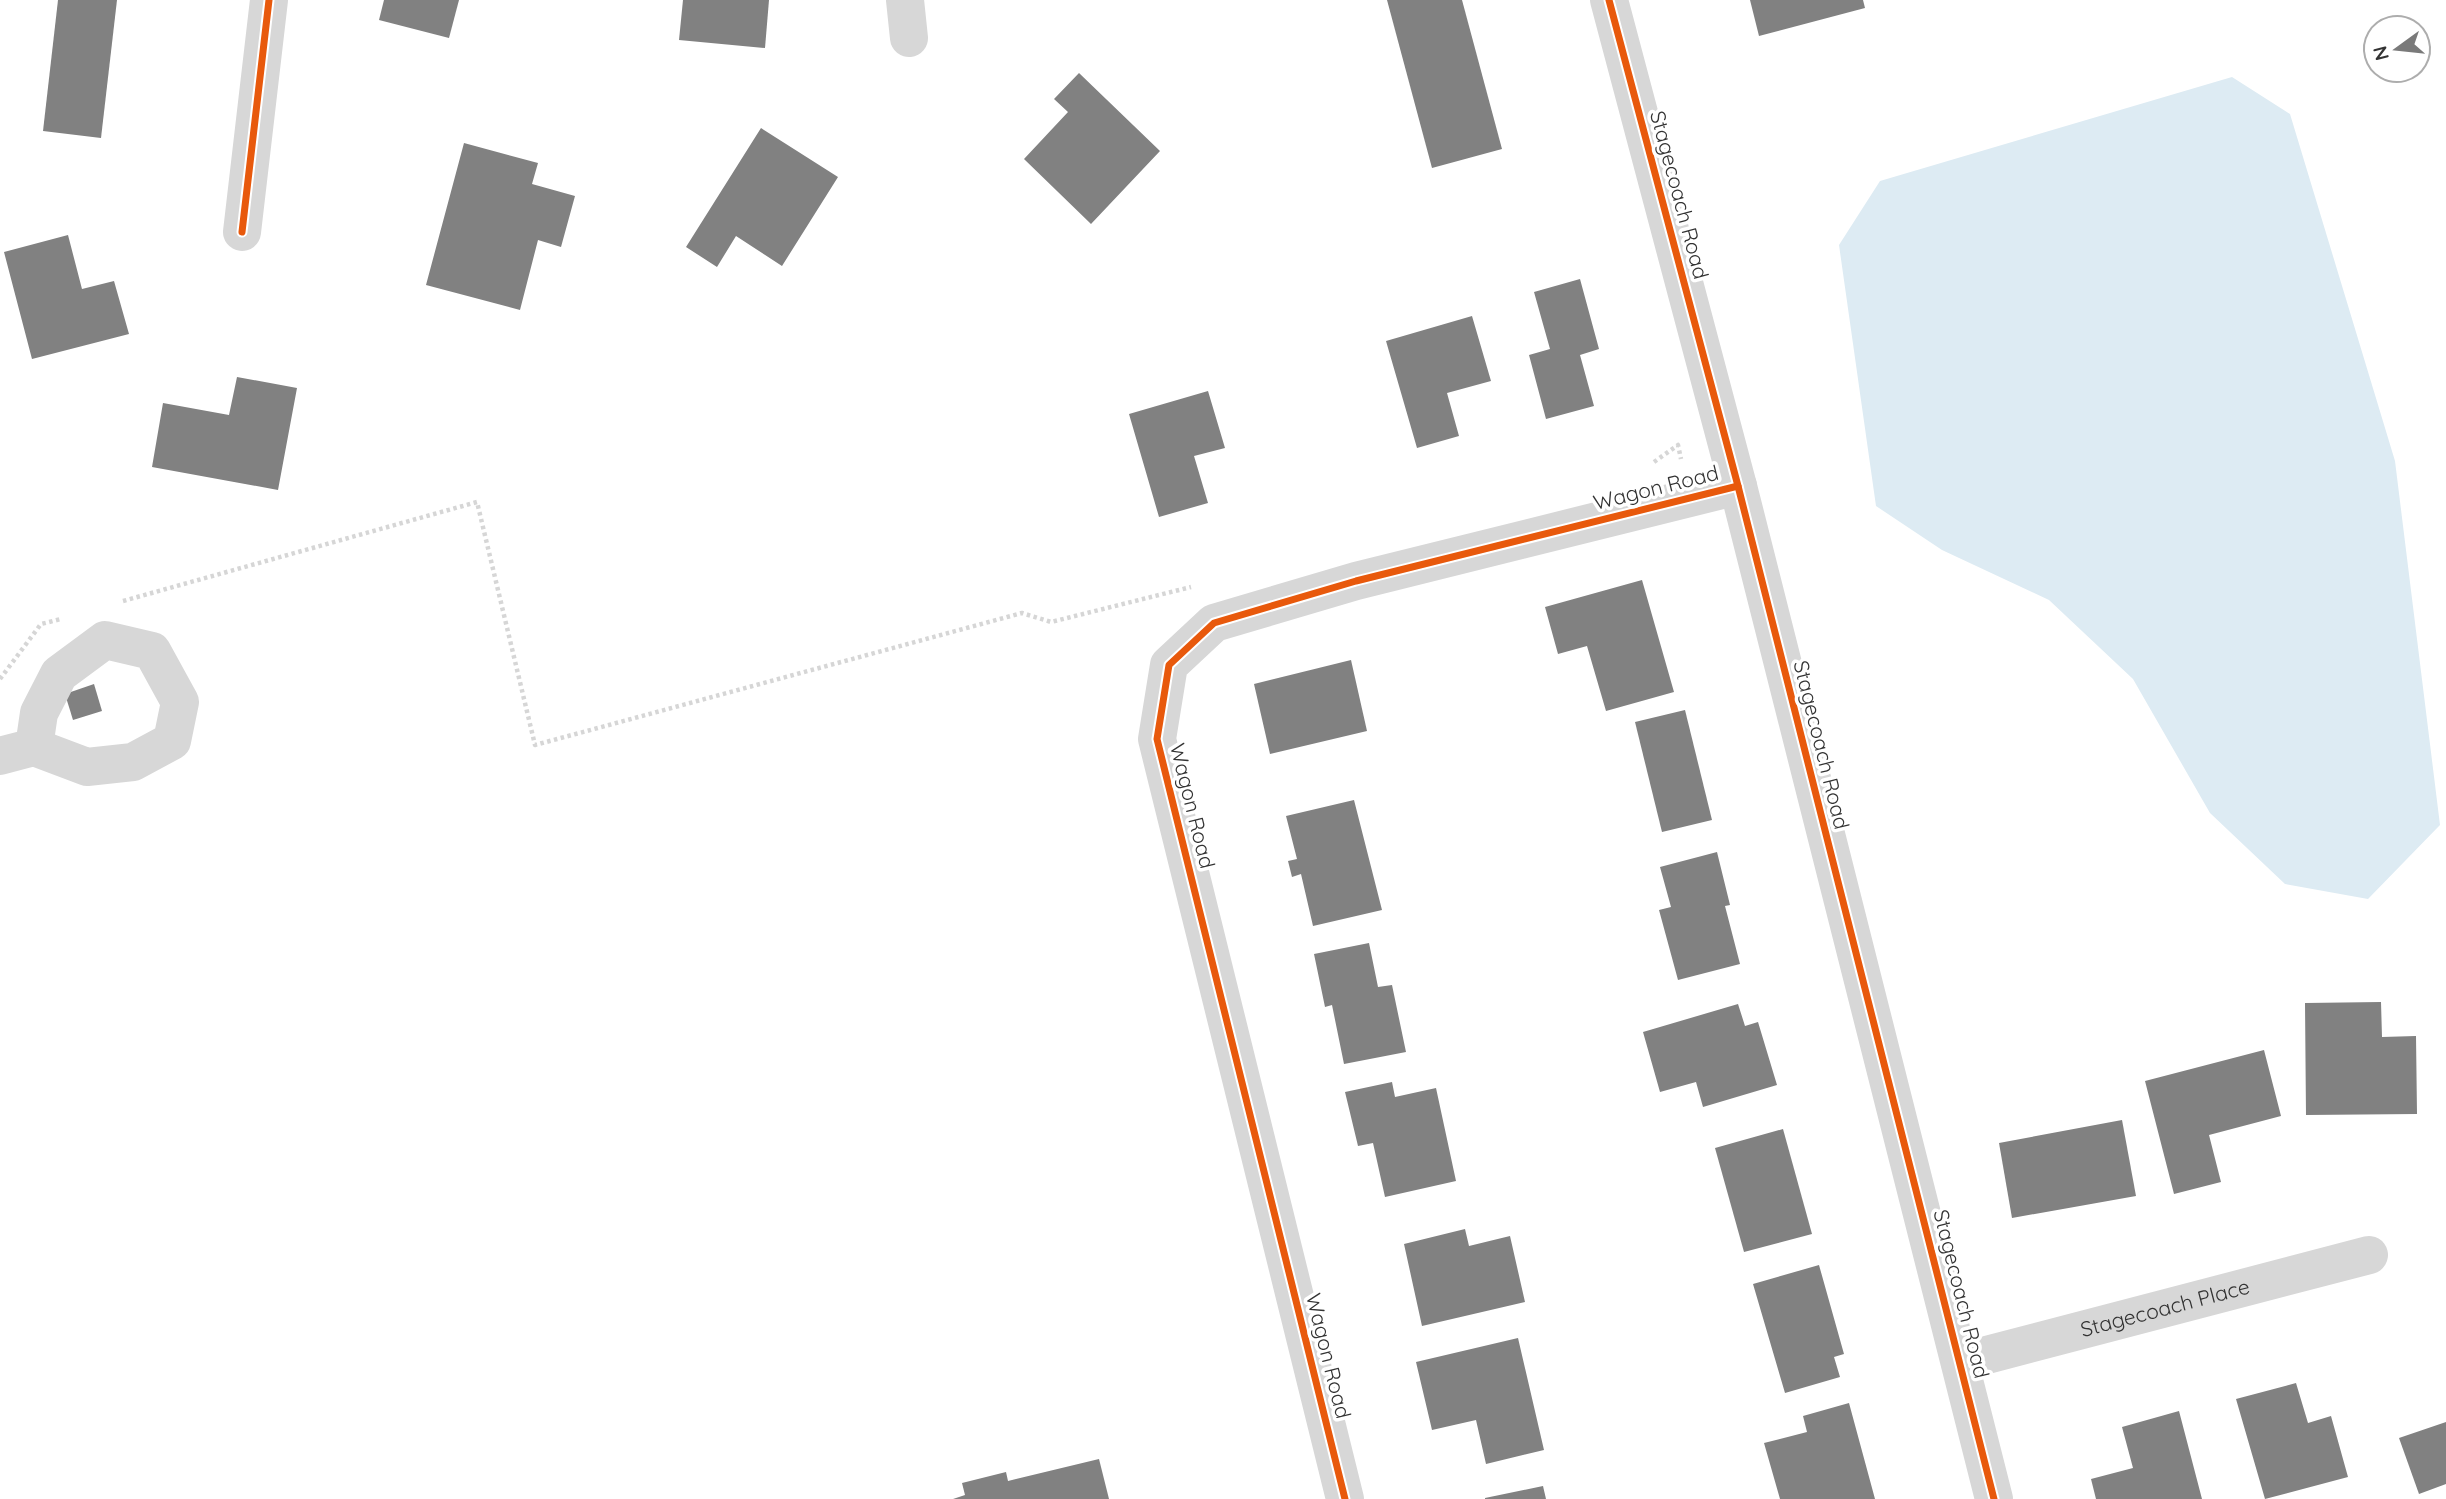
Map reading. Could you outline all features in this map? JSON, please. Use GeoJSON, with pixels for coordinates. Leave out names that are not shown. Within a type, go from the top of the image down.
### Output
{"type":"FeatureCollection","features":[{"type":"Feature","properties":{"kind":"street"},"geometry":{"type":"LineString","coordinates":[[242,232],[269,0]]}},
{"type":"Feature","properties":{"kind":"street"},"geometry":{"type":"LineString","coordinates":[[905,0],[909,38]]}},
{"type":"Feature","properties":{"kind":"street","name":"Stagecoach Road"},"geometry":{"type":"LineString","coordinates":[[1609,0],[1738,486],[1994,1499]]}},
{"type":"Feature","properties":{"kind":"street","name":"Wagon Road"},"geometry":{"type":"LineString","coordinates":[[1345,1499],[1157,739],[1169,665],[1214,623],[1356,581],[1738,486]]}},
{"type":"Feature","properties":{"kind":"street","name":"Stagecoach Place"},"geometry":{"type":"LineString","coordinates":[[1960,1362],[2369,1255]]}},
{"type":"Feature","properties":{"kind":"path"},"geometry":{"type":"LineString","coordinates":[[1647,467],[1678,445],[1690,498]]}},
{"type":"Feature","properties":{"kind":"path"},"geometry":{"type":"LineString","coordinates":[[120,602],[477,502],[535,745],[1022,613],[1051,622],[1198,585]]}},
{"type":"Feature","properties":{"kind":"path"},"geometry":{"type":"LineString","coordinates":[[0,678],[41,624],[68,617]]}},
{"type":"Feature","properties":{"kind":"shaded area"},"geometry":{"type":"Polygon","coordinates":[[[2232,77],[2290,114],[2395,461],[2440,825],[2368,899],[2285,884],[2210,813],[2133,679],[2049,600],[1942,550],[1876,506],[1839,245],[1880,181],[2232,77]]]}},
{"type":"Feature","properties":{"kind":"building"},"geometry":{"type":"Polygon","coordinates":[[[58,0],[117,0],[101,138],[43,131],[58,0]]]}},
{"type":"Feature","properties":{"kind":"building"},"geometry":{"type":"Polygon","coordinates":[[[384,0],[459,0],[449,38],[379,20],[384,0]]]}},
{"type":"Feature","properties":{"kind":"building"},"geometry":{"type":"Polygon","coordinates":[[[683,0],[769,0],[765,48],[679,40],[683,0]]]}},
{"type":"Feature","properties":{"kind":"building"},"geometry":{"type":"Polygon","coordinates":[[[1387,0],[1462,0],[1502,149],[1432,168],[1387,0]]]}},
{"type":"Feature","properties":{"kind":"building"},"geometry":{"type":"Polygon","coordinates":[[[1750,0],[1863,0],[1865,8],[1759,36],[1750,0]]]}},
{"type":"Feature","properties":{"kind":"building"},"geometry":{"type":"Polygon","coordinates":[[[1079,73],[1160,151],[1091,224],[1024,159],[1068,112],[1054,99],[1079,73]]]}},
{"type":"Feature","properties":{"kind":"building"},"geometry":{"type":"Polygon","coordinates":[[[761,128],[838,177],[782,266],[736,236],[717,267],[686,247],[761,128]]]}},
{"type":"Feature","properties":{"kind":"building"},"geometry":{"type":"Polygon","coordinates":[[[464,143],[538,163],[532,184],[575,196],[561,247],[538,240],[520,310],[426,285],[464,143]]]}},
{"type":"Feature","properties":{"kind":"building"},"geometry":{"type":"Polygon","coordinates":[[[68,235],[82,289],[114,281],[129,334],[32,359],[4,252],[68,235]]]}},
{"type":"Feature","properties":{"kind":"building"},"geometry":{"type":"Polygon","coordinates":[[[1580,279],[1599,349],[1580,355],[1594,406],[1546,419],[1529,355],[1550,349],[1534,292],[1580,279]]]}},
{"type":"Feature","properties":{"kind":"building"},"geometry":{"type":"Polygon","coordinates":[[[1472,316],[1491,381],[1447,393],[1459,436],[1417,448],[1386,341],[1472,316]]]}},
{"type":"Feature","properties":{"kind":"building"},"geometry":{"type":"Polygon","coordinates":[[[237,377],[297,388],[278,490],[152,467],[163,403],[229,415],[237,377]]]}},
{"type":"Feature","properties":{"kind":"building"},"geometry":{"type":"Polygon","coordinates":[[[1208,391],[1225,448],[1194,456],[1208,503],[1159,517],[1129,414],[1208,391]]]}},
{"type":"Feature","properties":{"kind":"building"},"geometry":{"type":"Polygon","coordinates":[[[1642,580],[1674,692],[1606,711],[1587,646],[1558,654],[1545,607],[1642,580]]]}},
{"type":"Feature","properties":{"kind":"building"},"geometry":{"type":"Polygon","coordinates":[[[1351,660],[1367,731],[1270,754],[1254,684],[1351,660]]]}},
{"type":"Feature","properties":{"kind":"building"},"geometry":{"type":"Polygon","coordinates":[[[94,684],[102,711],[73,720],[65,694],[94,684]]]}},
{"type":"Feature","properties":{"kind":"building"},"geometry":{"type":"Polygon","coordinates":[[[1685,710],[1712,820],[1662,832],[1635,722],[1685,710]]]}},
{"type":"Feature","properties":{"kind":"building"},"geometry":{"type":"Polygon","coordinates":[[[1354,800],[1382,910],[1313,926],[1301,874],[1292,877],[1288,861],[1297,859],[1286,816],[1354,800]]]}},
{"type":"Feature","properties":{"kind":"building"},"geometry":{"type":"Polygon","coordinates":[[[1717,852],[1730,905],[1725,906],[1740,964],[1678,980],[1659,910],[1671,907],[1660,867],[1717,852]]]}},
{"type":"Feature","properties":{"kind":"building"},"geometry":{"type":"Polygon","coordinates":[[[1369,943],[1378,987],[1392,985],[1406,1052],[1344,1064],[1332,1005],[1325,1007],[1314,954],[1369,943]]]}},
{"type":"Feature","properties":{"kind":"building"},"geometry":{"type":"Polygon","coordinates":[[[2381,1002],[2382,1037],[2416,1036],[2417,1114],[2306,1115],[2305,1003],[2381,1002]]]}},
{"type":"Feature","properties":{"kind":"building"},"geometry":{"type":"Polygon","coordinates":[[[1738,1004],[1745,1026],[1758,1022],[1777,1085],[1703,1107],[1696,1082],[1660,1092],[1643,1032],[1738,1004]]]}},
{"type":"Feature","properties":{"kind":"building"},"geometry":{"type":"Polygon","coordinates":[[[2264,1050],[2281,1116],[2209,1135],[2221,1182],[2174,1194],[2145,1081],[2264,1050]]]}},
{"type":"Feature","properties":{"kind":"building"},"geometry":{"type":"Polygon","coordinates":[[[1392,1082],[1395,1097],[1436,1088],[1456,1181],[1385,1197],[1373,1143],[1358,1146],[1345,1092],[1392,1082]]]}},
{"type":"Feature","properties":{"kind":"building"},"geometry":{"type":"Polygon","coordinates":[[[2122,1120],[2136,1196],[2012,1218],[1999,1143],[2122,1120]]]}},
{"type":"Feature","properties":{"kind":"building"},"geometry":{"type":"Polygon","coordinates":[[[1783,1129],[1812,1234],[1744,1252],[1715,1148],[1783,1129]]]}},
{"type":"Feature","properties":{"kind":"building"},"geometry":{"type":"Polygon","coordinates":[[[1465,1229],[1469,1246],[1510,1236],[1525,1302],[1422,1326],[1404,1244],[1465,1229]]]}},
{"type":"Feature","properties":{"kind":"building"},"geometry":{"type":"Polygon","coordinates":[[[1819,1265],[1844,1354],[1834,1357],[1840,1377],[1785,1393],[1753,1284],[1819,1265]]]}},
{"type":"Feature","properties":{"kind":"building"},"geometry":{"type":"Polygon","coordinates":[[[1518,1338],[1544,1450],[1486,1464],[1476,1420],[1432,1430],[1416,1362],[1518,1338]]]}},
{"type":"Feature","properties":{"kind":"building"},"geometry":{"type":"Polygon","coordinates":[[[2296,1383],[2308,1423],[2331,1416],[2348,1477],[2265,1499],[2236,1399],[2296,1383]]]}},
{"type":"Feature","properties":{"kind":"building"},"geometry":{"type":"Polygon","coordinates":[[[1849,1403],[1875,1499],[1780,1499],[1764,1443],[1807,1432],[1803,1416],[1849,1403]]]}},
{"type":"Feature","properties":{"kind":"building"},"geometry":{"type":"Polygon","coordinates":[[[2179,1411],[2202,1499],[2096,1499],[2091,1479],[2133,1468],[2122,1427],[2179,1411]]]}},
{"type":"Feature","properties":{"kind":"building"},"geometry":{"type":"Polygon","coordinates":[[[2446,1422],[2446,1484],[2419,1494],[2399,1438],[2446,1422]]]}},
{"type":"Feature","properties":{"kind":"building"},"geometry":{"type":"Polygon","coordinates":[[[1099,1459],[1109,1499],[953,1499],[965,1495],[962,1483],[1006,1472],[1008,1481],[1099,1459]]]}},
{"type":"Feature","properties":{"kind":"building"},"geometry":{"type":"Polygon","coordinates":[[[1543,1486],[1546,1499],[1485,1499],[1485,1498],[1543,1486]]]}},
{"type":"Feature","properties":{"kind":"cycle path"},"geometry":{"type":"LineString","coordinates":[[242,232],[269,0]]}},
{"type":"Feature","properties":{"kind":"cycle path"},"geometry":{"type":"LineString","coordinates":[[1609,0],[1738,486],[1994,1499]]}},
{"type":"Feature","properties":{"kind":"cycle path"},"geometry":{"type":"LineString","coordinates":[[1345,1499],[1157,739],[1169,665],[1214,623],[1356,581],[1738,486]]}}]}
